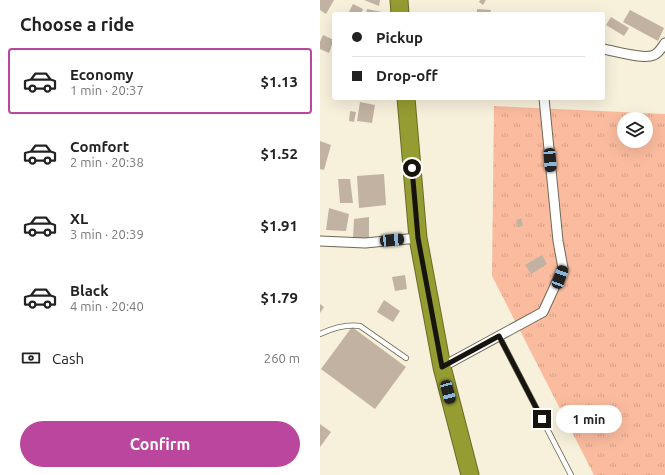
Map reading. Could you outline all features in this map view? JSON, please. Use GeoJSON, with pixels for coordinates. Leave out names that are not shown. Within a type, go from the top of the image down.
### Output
{"type":"FeatureCollection","features":[{"type":"Feature","properties":{"kind":"highway"},"geometry":{"type":"LineString","coordinates":[[399,0],[400,12]]}},
{"type":"Feature","properties":{"kind":"highway"},"geometry":{"type":"LineString","coordinates":[[406,100],[418,238],[442,367],[470,475]]}},
{"type":"Feature","properties":{"kind":"street"},"geometry":{"type":"LineString","coordinates":[[605,49],[642,56],[654,55],[661,50],[665,43]]}},
{"type":"Feature","properties":{"kind":"street"},"geometry":{"type":"LineString","coordinates":[[442,367],[543,312],[550,300],[563,268],[553,198],[544,100]]}},
{"type":"Feature","properties":{"kind":"street"},"geometry":{"type":"LineString","coordinates":[[320,241],[365,243],[418,238]]}},
{"type":"Feature","properties":{"kind":"lane"},"geometry":{"type":"LineString","coordinates":[[320,334],[341,326],[352,324],[360,326],[406,358]]}},
{"type":"Feature","properties":{"kind":"lane"},"geometry":{"type":"LineString","coordinates":[[499,336],[571,475]]}},
{"type":"Feature","properties":{"kind":"green space"},"geometry":{"type":"Polygon","coordinates":[[[494,106],[622,112],[617,112],[617,148],[653,148],[653,113],[665,114],[665,475],[594,475],[492,276],[494,106]]]}},
{"type":"Feature","properties":{"kind":"building"},"geometry":{"type":"Polygon","coordinates":[[[320,0],[334,0],[326,14],[320,10],[320,0]]]}},
{"type":"Feature","properties":{"kind":"building"},"geometry":{"type":"Polygon","coordinates":[[[364,0],[380,0],[379,6],[364,0]]]}},
{"type":"Feature","properties":{"kind":"building"},"geometry":{"type":"Polygon","coordinates":[[[480,0],[486,0],[483,5],[479,2],[480,0]]]}},
{"type":"Feature","properties":{"kind":"building"},"geometry":{"type":"Polygon","coordinates":[[[353,4],[363,9],[362,12],[349,12],[353,4]]]}},
{"type":"Feature","properties":{"kind":"building"},"geometry":{"type":"Polygon","coordinates":[[[367,9],[382,12],[366,12],[367,9]]]}},
{"type":"Feature","properties":{"kind":"building"},"geometry":{"type":"Polygon","coordinates":[[[477,9],[491,10],[490,12],[477,12],[477,9]]]}},
{"type":"Feature","properties":{"kind":"building"},"geometry":{"type":"Polygon","coordinates":[[[630,10],[664,28],[658,41],[623,22],[630,10]]]}},
{"type":"Feature","properties":{"kind":"building"},"geometry":{"type":"Polygon","coordinates":[[[611,17],[629,28],[624,36],[606,25],[611,17]]]}},
{"type":"Feature","properties":{"kind":"building"},"geometry":{"type":"Polygon","coordinates":[[[323,35],[332,39],[332,45],[329,53],[320,49],[320,42],[323,35]]]}},
{"type":"Feature","properties":{"kind":"building"},"geometry":{"type":"Polygon","coordinates":[[[360,102],[375,105],[372,123],[357,121],[360,102]]]}},
{"type":"Feature","properties":{"kind":"building"},"geometry":{"type":"Polygon","coordinates":[[[350,111],[356,112],[354,122],[349,121],[350,111]]]}},
{"type":"Feature","properties":{"kind":"building"},"geometry":{"type":"Polygon","coordinates":[[[320,141],[331,145],[324,170],[320,169],[320,141]]]}},
{"type":"Feature","properties":{"kind":"building"},"geometry":{"type":"Polygon","coordinates":[[[384,174],[386,205],[359,208],[357,176],[384,174]]]}},
{"type":"Feature","properties":{"kind":"building"},"geometry":{"type":"Polygon","coordinates":[[[338,179],[350,179],[353,203],[340,203],[338,179]]]}},
{"type":"Feature","properties":{"kind":"building"},"geometry":{"type":"Polygon","coordinates":[[[329,208],[349,214],[346,231],[326,230],[329,208]]]}},
{"type":"Feature","properties":{"kind":"building"},"geometry":{"type":"Polygon","coordinates":[[[369,217],[369,238],[353,239],[354,219],[369,217]]]}},
{"type":"Feature","properties":{"kind":"building"},"geometry":{"type":"Polygon","coordinates":[[[521,218],[523,226],[518,227],[516,220],[521,218]]]}},
{"type":"Feature","properties":{"kind":"building"},"geometry":{"type":"Polygon","coordinates":[[[542,255],[547,264],[531,274],[525,265],[542,255]]]}},
{"type":"Feature","properties":{"kind":"building"},"geometry":{"type":"Polygon","coordinates":[[[405,275],[407,289],[395,291],[392,277],[405,275]]]}},
{"type":"Feature","properties":{"kind":"building"},"geometry":{"type":"Polygon","coordinates":[[[384,300],[400,311],[393,322],[377,312],[384,300]]]}},
{"type":"Feature","properties":{"kind":"building"},"geometry":{"type":"Polygon","coordinates":[[[320,304],[324,307],[320,313],[320,304]]]}},
{"type":"Feature","properties":{"kind":"building"},"geometry":{"type":"Polygon","coordinates":[[[352,327],[406,367],[375,409],[321,369],[352,327]]]}},
{"type":"Feature","properties":{"kind":"building"},"geometry":{"type":"Polygon","coordinates":[[[320,424],[331,432],[320,447],[320,424]]]}},
{"type":"Feature","properties":{"kind":"route"},"geometry":{"type":"LineString","coordinates":[[412,168],[418,238],[442,367],[499,336],[542,419]]}}]}
